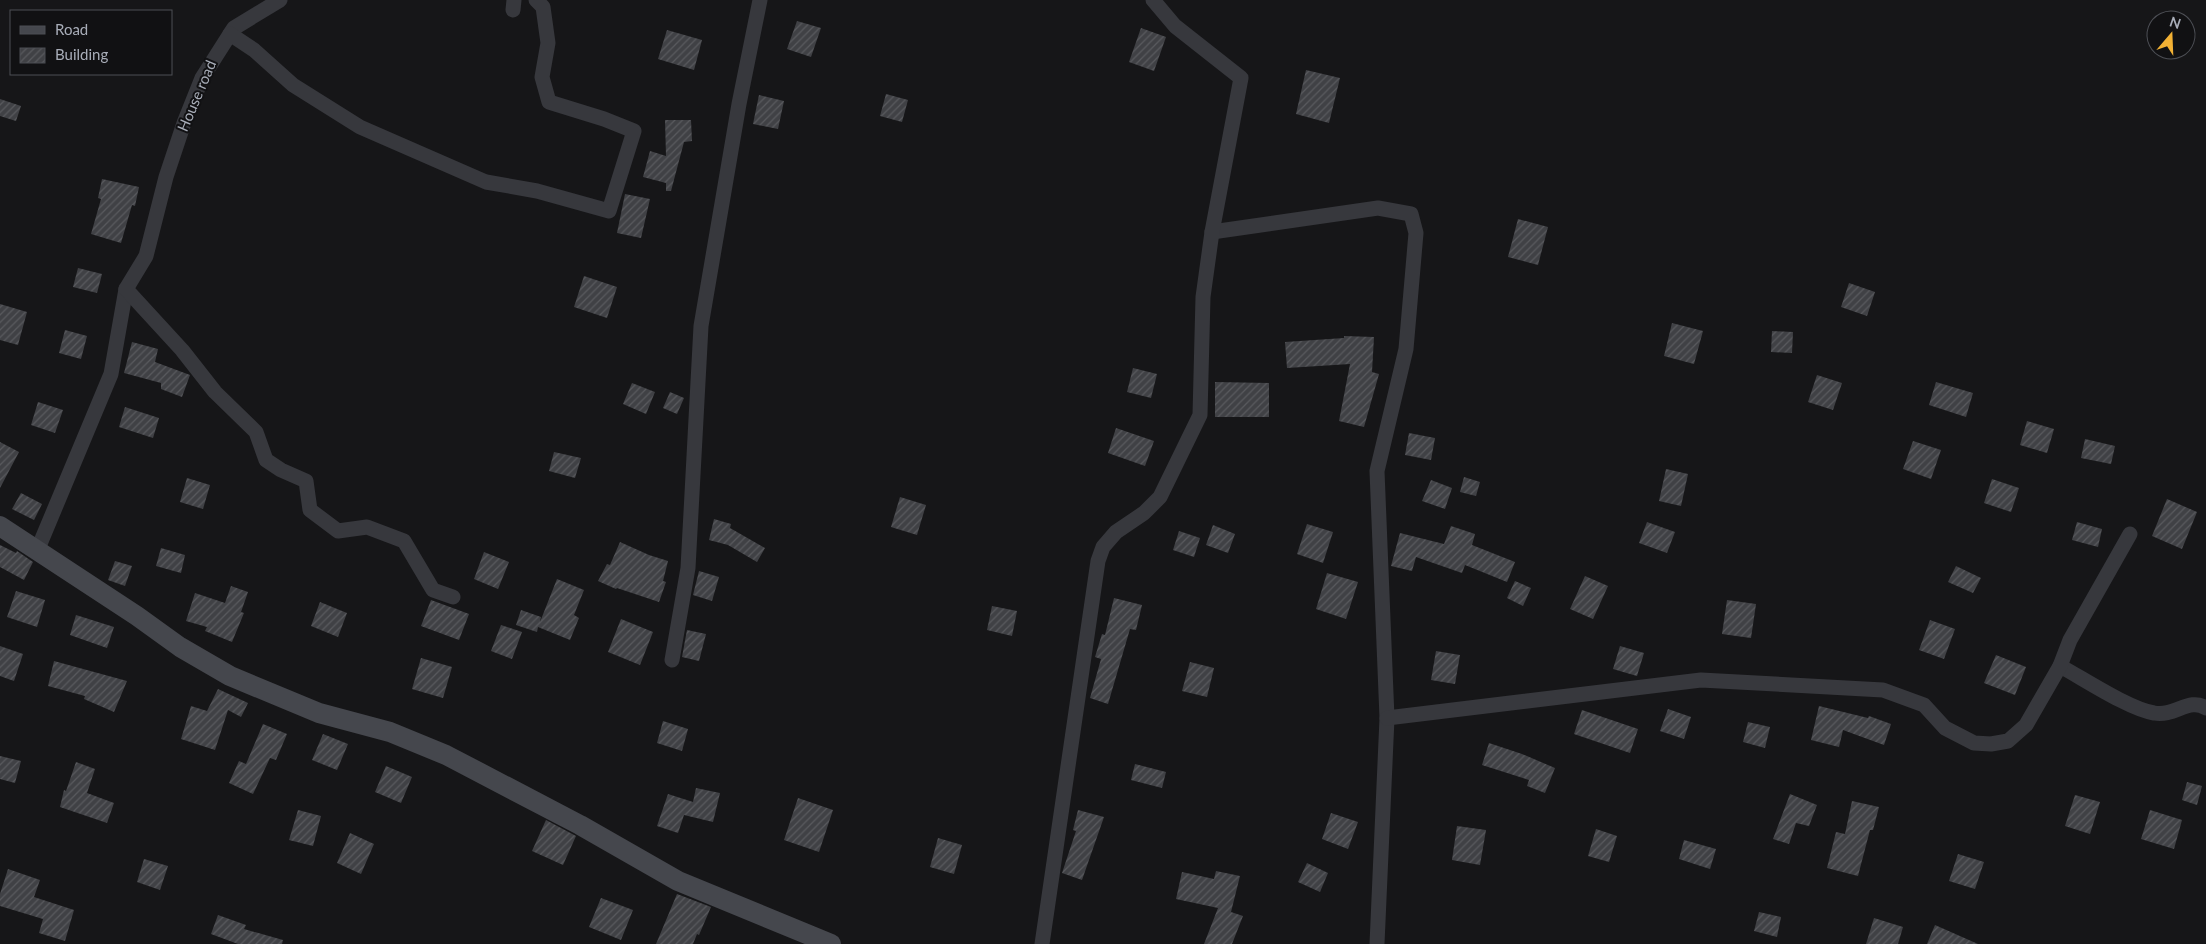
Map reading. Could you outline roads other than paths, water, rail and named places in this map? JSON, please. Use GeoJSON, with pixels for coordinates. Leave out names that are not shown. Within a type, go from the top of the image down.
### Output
{"type":"FeatureCollection","features":[{"type":"Feature","properties":{"kind":"street","name":"House road"},"geometry":{"type":"LineString","coordinates":[[126,289],[146,256],[166,177],[184,123],[202,78],[234,28],[280,0]]}},
{"type":"Feature","properties":{"kind":"street"},"geometry":{"type":"LineString","coordinates":[[230,34],[254,50],[294,85],[368,130],[486,182],[537,191],[609,211],[634,131],[604,119],[549,102],[542,77],[548,43],[544,7],[536,0]]}},
{"type":"Feature","properties":{"kind":"street"},"geometry":{"type":"LineString","coordinates":[[672,660],[688,568],[701,326],[760,0]]}},
{"type":"Feature","properties":{"kind":"street"},"geometry":{"type":"LineString","coordinates":[[1042,944],[1098,561],[1103,547],[1116,532],[1144,513],[1160,497],[1200,415],[1203,297],[1212,232],[1241,78],[1175,26],[1153,0]]}},
{"type":"Feature","properties":{"kind":"street"},"geometry":{"type":"LineString","coordinates":[[1212,232],[1378,208],[1411,214],[1416,233],[1406,349],[1377,471],[1387,718],[1377,944]]}},
{"type":"Feature","properties":{"kind":"street"},"geometry":{"type":"LineString","coordinates":[[37,551],[111,374],[126,289]]}},
{"type":"Feature","properties":{"kind":"street"},"geometry":{"type":"LineString","coordinates":[[126,289],[182,350],[215,392],[256,432],[266,460],[281,470],[306,481],[310,510],[338,531],[367,527],[404,541],[433,590],[453,597]]}},
{"type":"Feature","properties":{"kind":"street"},"geometry":{"type":"LineString","coordinates":[[0,526],[137,616],[180,647],[230,676],[319,712],[390,732],[446,755],[580,825],[678,881],[831,944]]}},
{"type":"Feature","properties":{"kind":"street"},"geometry":{"type":"LineString","coordinates":[[1387,718],[1701,680],[1882,690],[1924,705],[1945,728],[1974,743],[1991,744],[2008,741],[2026,725],[2060,666],[2070,640],[2130,534]]}},
{"type":"Feature","properties":{"kind":"street"},"geometry":{"type":"LineString","coordinates":[[2060,666],[2142,711],[2169,714],[2192,704],[2200,704],[2206,708]]}}]}
